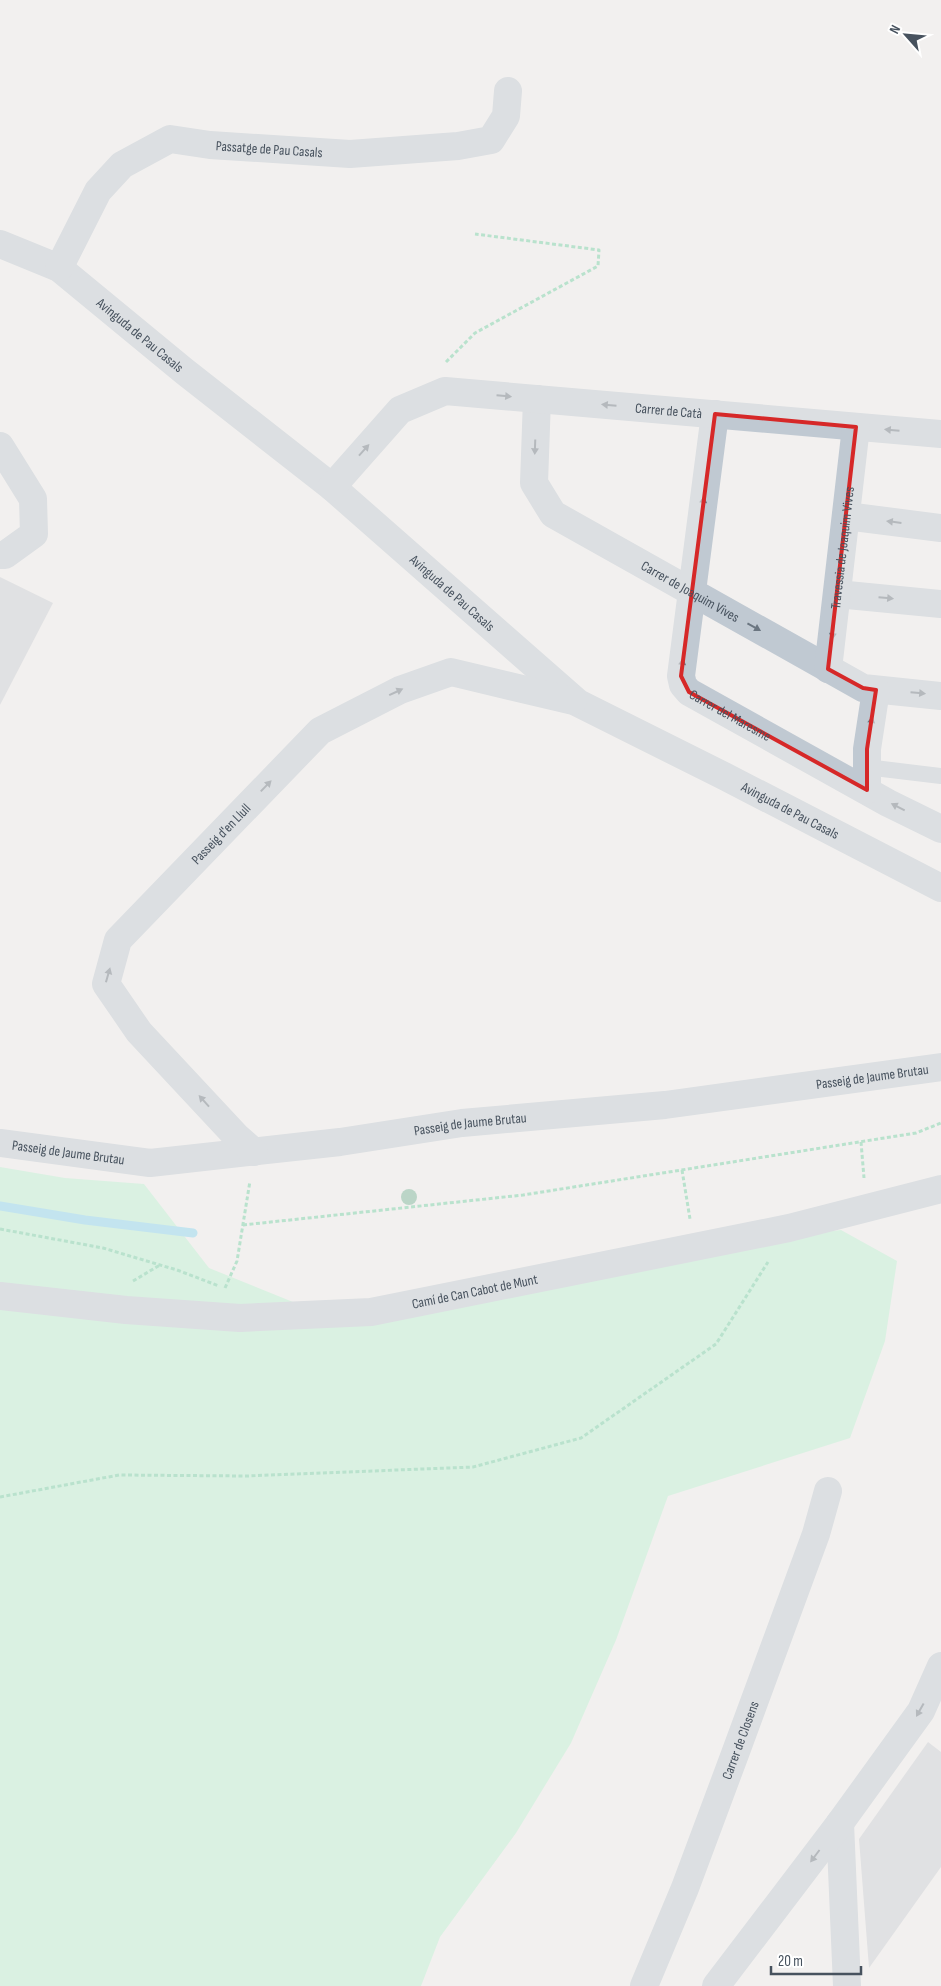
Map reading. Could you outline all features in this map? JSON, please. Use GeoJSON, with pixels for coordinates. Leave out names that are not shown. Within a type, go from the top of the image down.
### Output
{"type":"FeatureCollection","features":[{"type":"Feature","properties":{"kind":"street","name":"Passatge de Pau Casals"},"geometry":{"type":"LineString","coordinates":[[59,268],[98,191],[122,165],[170,139],[210,145],[350,154],[458,146],[491,140],[506,116],[508,90]]}},
{"type":"Feature","properties":{"kind":"street","name":"Avinguda de Pau Casals"},"geometry":{"type":"LineString","coordinates":[[0,244],[59,268],[184,371],[332,486],[578,702],[941,888]]}},
{"type":"Feature","properties":{"kind":"street","name":"Carrer de Catà"},"geometry":{"type":"LineString","coordinates":[[332,486],[400,410],[445,390],[941,434]]}},
{"type":"Feature","properties":{"kind":"street","name":"Carrer de Joaquim Vives"},"geometry":{"type":"LineString","coordinates":[[537,399],[534,483],[553,514],[863,688],[941,696]]}},
{"type":"Feature","properties":{"kind":"street","name":"Carrer del Maresme"},"geometry":{"type":"LineString","coordinates":[[715,414],[681,676],[683,685],[689,692],[867,778],[941,829]]}},
{"type":"Feature","properties":{"kind":"street","name":"Travessia de Joaquim Vives"},"geometry":{"type":"LineString","coordinates":[[828,669],[856,427]]}},
{"type":"Feature","properties":{"kind":"street"},"geometry":{"type":"LineString","coordinates":[[0,446],[33,499],[34,534],[5,555],[0,555]]}},
{"type":"Feature","properties":{"kind":"street"},"geometry":{"type":"LineString","coordinates":[[846,516],[941,528]]}},
{"type":"Feature","properties":{"kind":"street"},"geometry":{"type":"LineString","coordinates":[[837,594],[941,604]]}},
{"type":"Feature","properties":{"kind":"street","name":"Passeig d'en Llull"},"geometry":{"type":"LineString","coordinates":[[254,1152],[237,1137],[139,1032],[106,984],[118,940],[320,731],[329,726],[400,690],[451,672],[578,702]]}},
{"type":"Feature","properties":{"kind":"street"},"geometry":{"type":"LineString","coordinates":[[867,778],[867,749],[876,690]]}},
{"type":"Feature","properties":{"kind":"street","name":"Passeig de Jaume Brutau"},"geometry":{"type":"LineString","coordinates":[[0,1143],[150,1163],[340,1142],[462,1123],[665,1104],[941,1067]]}},
{"type":"Feature","properties":{"kind":"street","name":"Camí de Can Cabot de Munt"},"geometry":{"type":"LineString","coordinates":[[0,1296],[126,1310],[240,1318],[371,1312],[789,1228],[941,1189]]}},
{"type":"Feature","properties":{"kind":"street","name":"Carrer de Closens"},"geometry":{"type":"LineString","coordinates":[[644,1986],[685,1888],[735,1754],[816,1534],[828,1491]]}},
{"type":"Feature","properties":{"kind":"street"},"geometry":{"type":"LineString","coordinates":[[716,1986],[840,1823],[921,1711],[941,1666]]}},
{"type":"Feature","properties":{"kind":"street"},"geometry":{"type":"LineString","coordinates":[[840,1823],[847,1986]]}},
{"type":"Feature","properties":{"kind":"lane"},"geometry":{"type":"LineString","coordinates":[[867,778],[941,776]]}},
{"type":"Feature","properties":{"kind":"path"},"geometry":{"type":"LineString","coordinates":[[441,368],[475,333],[598,266],[599,250],[475,234]]}},
{"type":"Feature","properties":{"kind":"path"},"geometry":{"type":"LineString","coordinates":[[244,1224],[523,1195],[916,1133],[941,1123]]}},
{"type":"Feature","properties":{"kind":"path"},"geometry":{"type":"LineString","coordinates":[[861,1142],[864,1173]]}},
{"type":"Feature","properties":{"kind":"path"},"geometry":{"type":"LineString","coordinates":[[0,1229],[103,1248],[177,1270],[226,1288],[237,1261],[254,1152]]}},
{"type":"Feature","properties":{"kind":"path"},"geometry":{"type":"LineString","coordinates":[[682,1170],[690,1220]]}},
{"type":"Feature","properties":{"kind":"path"},"geometry":{"type":"LineString","coordinates":[[0,1497],[119,1475],[246,1476],[473,1467],[581,1438],[716,1344],[789,1228]]}},
{"type":"Feature","properties":{"kind":"highlighted area"},"geometry":{"type":"Polygon","coordinates":[[[715,414],[856,427],[828,669],[863,688],[876,690],[867,749],[867,790],[689,692],[681,676],[715,414]]]}},
{"type":"Feature","properties":{"kind":"green space"},"geometry":{"type":"Polygon","coordinates":[[[0,1167],[65,1178],[144,1184],[209,1268],[293,1302],[382,1314],[734,1242],[841,1230],[897,1261],[885,1341],[850,1438],[668,1496],[616,1640],[571,1743],[516,1833],[440,1937],[421,1986],[0,1986],[0,1167]]]}},
{"type":"Feature","properties":{"kind":"building"},"geometry":{"type":"Polygon","coordinates":[[[0,577],[53,603],[0,705],[0,577]]]}},
{"type":"Feature","properties":{"kind":"building"},"geometry":{"type":"Polygon","coordinates":[[[928,1742],[941,1752],[941,1867],[869,1968],[859,1839],[928,1742]]]}},
{"type":"Feature","properties":{"kind":"waterway"},"geometry":{"type":"LineString","coordinates":[[0,1206],[85,1220],[193,1233]]}}]}
